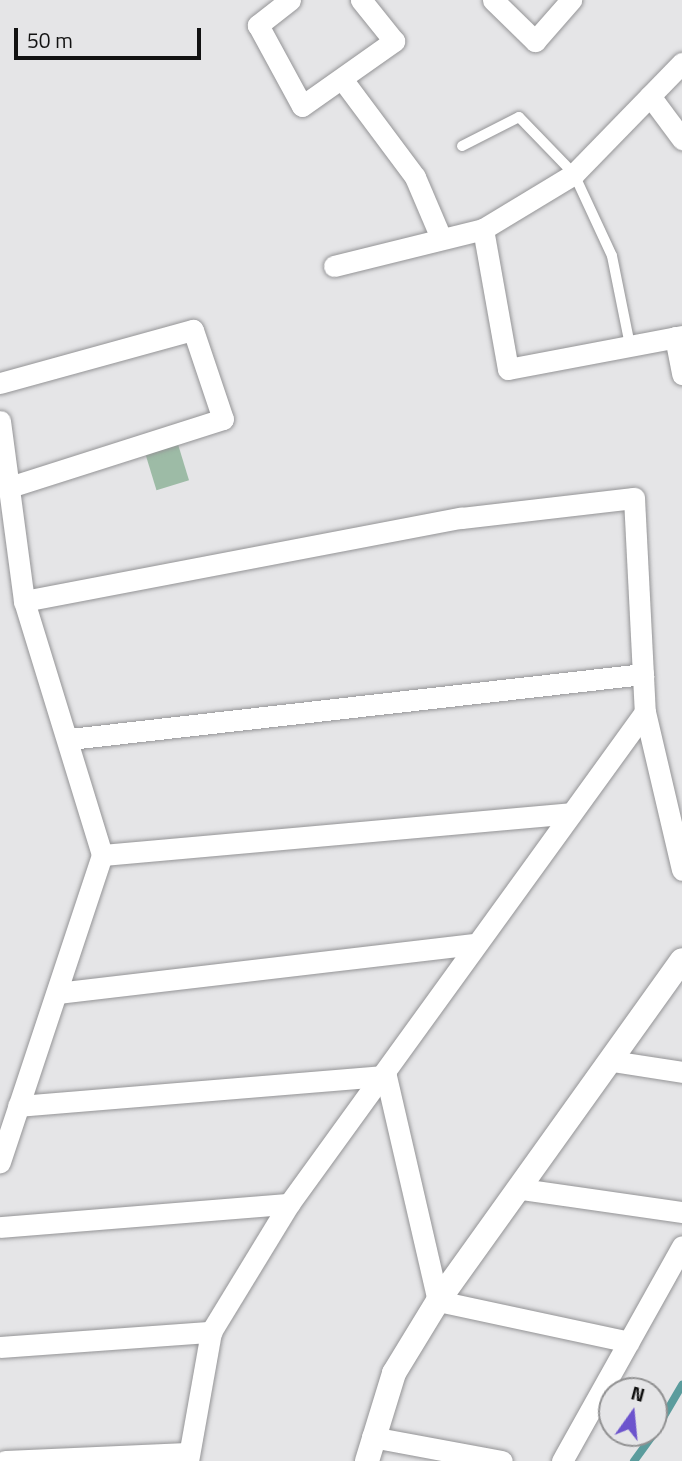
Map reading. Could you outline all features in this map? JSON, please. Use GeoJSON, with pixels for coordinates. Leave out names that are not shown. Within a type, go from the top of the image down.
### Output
{"type":"FeatureCollection","features":[{"type":"Feature","properties":{"kind":"street"},"geometry":{"type":"LineString","coordinates":[[290,0],[258,25],[302,106],[394,41],[361,0]]}},
{"type":"Feature","properties":{"kind":"street"},"geometry":{"type":"LineString","coordinates":[[493,0],[535,41],[571,0]]}},
{"type":"Feature","properties":{"kind":"street"},"geometry":{"type":"LineString","coordinates":[[334,266],[483,229],[574,174],[682,63]]}},
{"type":"Feature","properties":{"kind":"street"},"geometry":{"type":"LineString","coordinates":[[342,79],[415,177],[441,238]]}},
{"type":"Feature","properties":{"kind":"street"},"geometry":{"type":"LineString","coordinates":[[650,96],[682,139]]}},
{"type":"Feature","properties":{"kind":"street"},"geometry":{"type":"LineString","coordinates":[[483,229],[508,369],[679,337],[682,374]]}},
{"type":"Feature","properties":{"kind":"street"},"geometry":{"type":"LineString","coordinates":[[0,383],[193,330],[223,419],[10,487]]}},
{"type":"Feature","properties":{"kind":"street"},"geometry":{"type":"LineString","coordinates":[[0,421],[23,601],[70,739],[102,855],[0,1162]]}},
{"type":"Feature","properties":{"kind":"street"},"geometry":{"type":"LineString","coordinates":[[23,601],[461,518],[634,498],[645,712],[682,870]]}},
{"type":"Feature","properties":{"kind":"street"},"geometry":{"type":"LineString","coordinates":[[70,739],[643,674]]}},
{"type":"Feature","properties":{"kind":"street"},"geometry":{"type":"LineString","coordinates":[[5,1461],[188,1457],[211,1332],[289,1204],[386,1076],[472,944],[645,712]]}},
{"type":"Feature","properties":{"kind":"street"},"geometry":{"type":"LineString","coordinates":[[102,855],[571,813]]}},
{"type":"Feature","properties":{"kind":"street"},"geometry":{"type":"LineString","coordinates":[[57,993],[472,944]]}},
{"type":"Feature","properties":{"kind":"street"},"geometry":{"type":"LineString","coordinates":[[367,1461],[372,1437],[394,1373],[438,1301],[522,1189],[682,960]]}},
{"type":"Feature","properties":{"kind":"street"},"geometry":{"type":"LineString","coordinates":[[611,1061],[682,1072]]}},
{"type":"Feature","properties":{"kind":"street"},"geometry":{"type":"LineString","coordinates":[[18,1106],[386,1076]]}},
{"type":"Feature","properties":{"kind":"street"},"geometry":{"type":"LineString","coordinates":[[386,1076],[438,1301]]}},
{"type":"Feature","properties":{"kind":"street"},"geometry":{"type":"LineString","coordinates":[[522,1189],[682,1212]]}},
{"type":"Feature","properties":{"kind":"street"},"geometry":{"type":"LineString","coordinates":[[0,1227],[289,1204]]}},
{"type":"Feature","properties":{"kind":"street"},"geometry":{"type":"LineString","coordinates":[[562,1461],[682,1246]]}},
{"type":"Feature","properties":{"kind":"street"},"geometry":{"type":"LineString","coordinates":[[438,1301],[629,1342]]}},
{"type":"Feature","properties":{"kind":"street"},"geometry":{"type":"LineString","coordinates":[[0,1347],[211,1332]]}},
{"type":"Feature","properties":{"kind":"street"},"geometry":{"type":"LineString","coordinates":[[372,1437],[502,1461]]}},
{"type":"Feature","properties":{"kind":"lane"},"geometry":{"type":"LineString","coordinates":[[461,146],[519,117],[574,174],[612,256],[630,345]]}},
{"type":"Feature","properties":{"kind":"green space"},"geometry":{"type":"Polygon","coordinates":[[[177,441],[189,480],[156,490],[144,451],[177,441]]]}},
{"type":"Feature","properties":{"kind":"waterway"},"geometry":{"type":"LineString","coordinates":[[668,1409],[682,1385]]}},
{"type":"Feature","properties":{"kind":"waterway"},"geometry":{"type":"LineString","coordinates":[[634,1461],[644,1447]]}}]}
